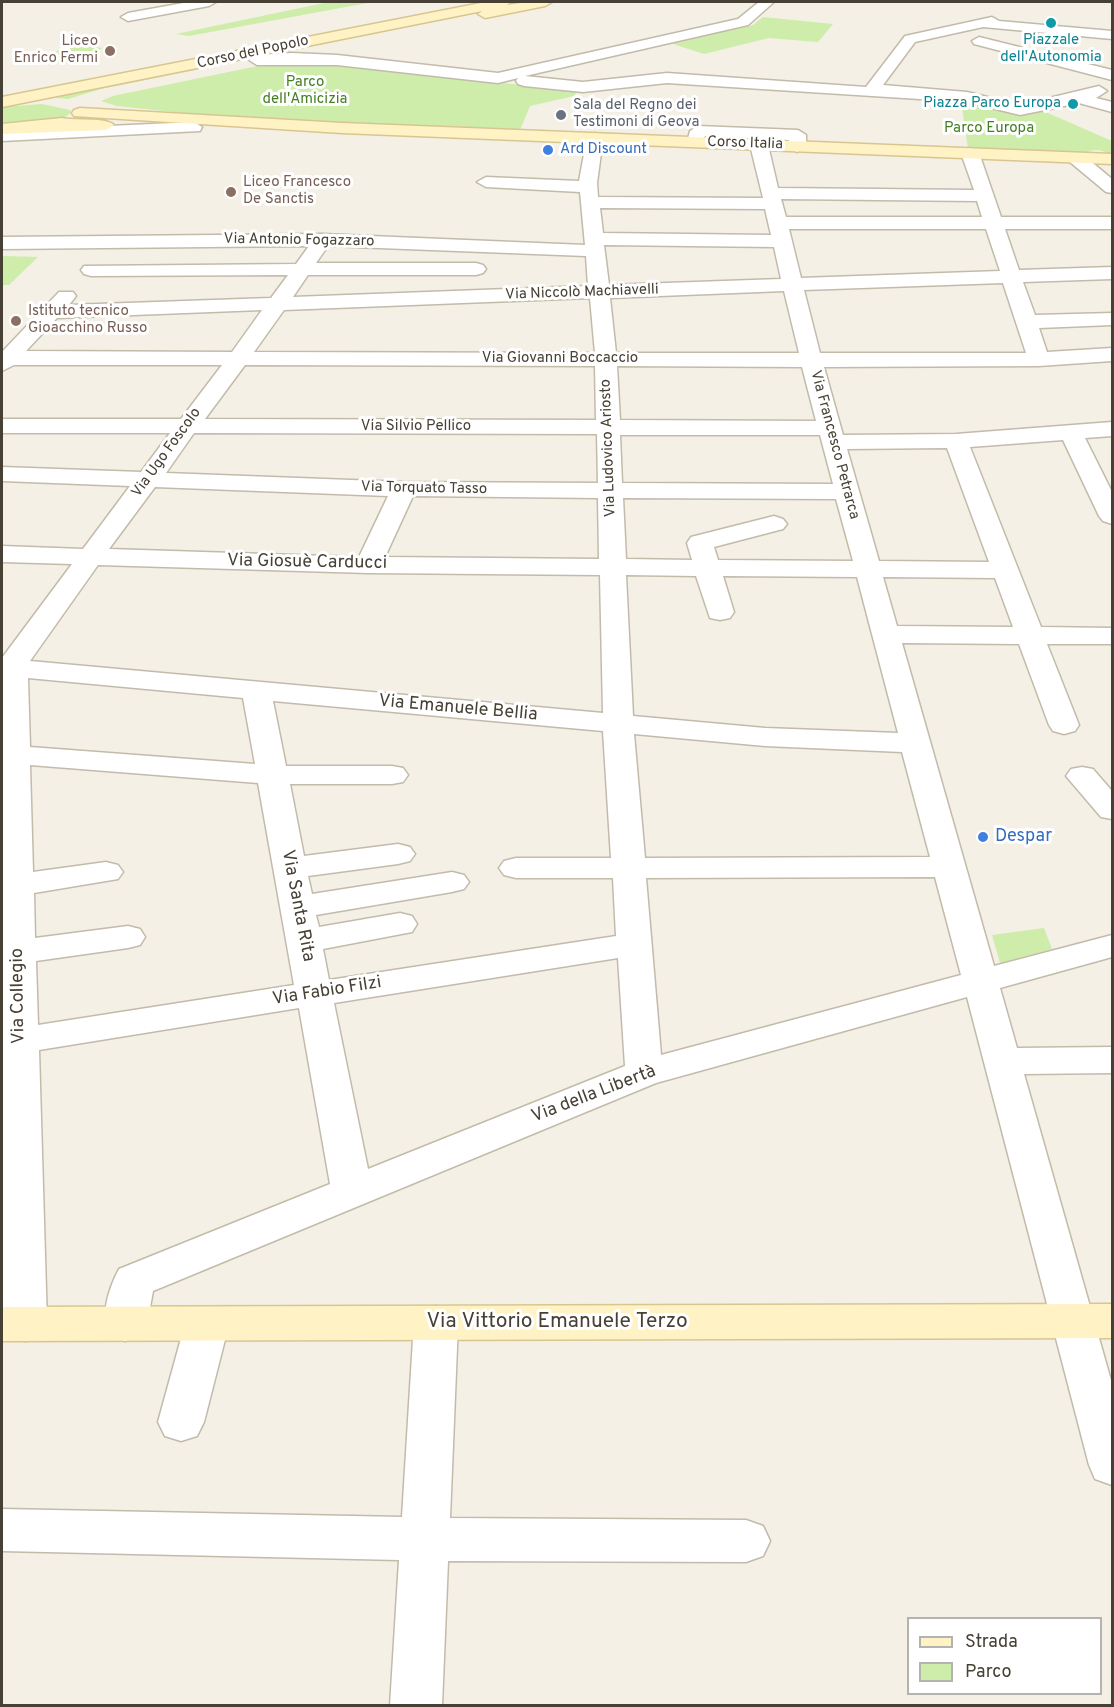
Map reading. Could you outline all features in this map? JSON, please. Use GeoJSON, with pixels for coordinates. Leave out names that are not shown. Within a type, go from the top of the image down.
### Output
{"type":"FeatureCollection","features":[{"type":"Feature","properties":{"kind":"street"},"geometry":{"type":"LineString","coordinates":[[128,17],[209,2]]}},
{"type":"Feature","properties":{"kind":"street","name":"Corso del Popolo"},"geometry":{"type":"LineString","coordinates":[[2,102],[504,2]]}},
{"type":"Feature","properties":{"kind":"street","name":"Corso del Popolo"},"geometry":{"type":"LineString","coordinates":[[81,105],[257,60],[545,2]]}},
{"type":"Feature","properties":{"kind":"street"},"geometry":{"type":"LineString","coordinates":[[498,78],[743,22],[767,2]]}},
{"type":"Feature","properties":{"kind":"street"},"geometry":{"type":"LineString","coordinates":[[257,60],[292,58],[337,60],[583,87],[667,78],[870,92],[910,39],[994,17],[1113,26]]}},
{"type":"Feature","properties":{"kind":"street"},"geometry":{"type":"LineString","coordinates":[[994,17],[1113,35]]}},
{"type":"Feature","properties":{"kind":"street"},"geometry":{"type":"LineString","coordinates":[[980,41],[994,17]]}},
{"type":"Feature","properties":{"kind":"street"},"geometry":{"type":"LineString","coordinates":[[922,36],[980,41],[1113,75]]}},
{"type":"Feature","properties":{"kind":"street"},"geometry":{"type":"LineString","coordinates":[[324,47],[318,50],[317,55],[337,60]]}},
{"type":"Feature","properties":{"kind":"street"},"geometry":{"type":"LineString","coordinates":[[872,89],[967,97],[1020,111],[1079,98],[1113,87]]}},
{"type":"Feature","properties":{"kind":"street"},"geometry":{"type":"LineString","coordinates":[[1079,98],[1113,106]]}},
{"type":"Feature","properties":{"kind":"street"},"geometry":{"type":"LineString","coordinates":[[2,102],[40,100],[201,125]]}},
{"type":"Feature","properties":{"kind":"street"},"geometry":{"type":"LineString","coordinates":[[42,127],[59,124],[81,105]]}},
{"type":"Feature","properties":{"kind":"street"},"geometry":{"type":"LineString","coordinates":[[2,129],[125,124],[201,125]]}},
{"type":"Feature","properties":{"kind":"street"},"geometry":{"type":"LineString","coordinates":[[2,136],[201,125]]}},
{"type":"Feature","properties":{"kind":"street","name":"Corso Italia"},"geometry":{"type":"LineString","coordinates":[[201,125],[342,128],[759,145],[798,135],[970,153],[1113,159]]}},
{"type":"Feature","properties":{"kind":"street"},"geometry":{"type":"LineString","coordinates":[[695,142],[698,131],[798,135]]}},
{"type":"Feature","properties":{"kind":"street","name":"Via Ludovico Ariosto"},"geometry":{"type":"LineString","coordinates":[[595,138],[595,189],[589,236],[601,293],[606,359],[618,723],[644,1073]]}},
{"type":"Feature","properties":{"kind":"street","name":"Via Francesco Petrarca"},"geometry":{"type":"LineString","coordinates":[[759,145],[770,205],[811,360],[1002,1061],[1093,1321],[1113,1465]]}},
{"type":"Feature","properties":{"kind":"street"},"geometry":{"type":"LineString","coordinates":[[970,153],[1039,359]]}},
{"type":"Feature","properties":{"kind":"street"},"geometry":{"type":"LineString","coordinates":[[1076,158],[1113,188]]}},
{"type":"Feature","properties":{"kind":"street"},"geometry":{"type":"LineString","coordinates":[[486,182],[595,189],[993,223],[1113,223]]}},
{"type":"Feature","properties":{"kind":"street"},"geometry":{"type":"LineString","coordinates":[[770,205],[984,196]]}},
{"type":"Feature","properties":{"kind":"street","name":"Via Antonio Fogazzaro"},"geometry":{"type":"LineString","coordinates":[[2,243],[119,240],[323,240],[484,246],[589,236],[770,205]]}},
{"type":"Feature","properties":{"kind":"street"},"geometry":{"type":"LineString","coordinates":[[4,361],[119,240]]}},
{"type":"Feature","properties":{"kind":"street","name":"Via Ugo Foscolo"},"geometry":{"type":"LineString","coordinates":[[7,667],[185,426],[238,359],[323,240]]}},
{"type":"Feature","properties":{"kind":"street"},"geometry":{"type":"LineString","coordinates":[[465,297],[484,246]]}},
{"type":"Feature","properties":{"kind":"street"},"geometry":{"type":"LineString","coordinates":[[91,270],[476,269]]}},
{"type":"Feature","properties":{"kind":"street","name":"Via Niccolò Machiavelli"},"geometry":{"type":"LineString","coordinates":[[51,312],[1113,273]]}},
{"type":"Feature","properties":{"kind":"street"},"geometry":{"type":"LineString","coordinates":[[1026,322],[1113,319]]}},
{"type":"Feature","properties":{"kind":"street","name":"Via Giovanni Boccaccio"},"geometry":{"type":"LineString","coordinates":[[4,361],[1039,359],[1113,354]]}},
{"type":"Feature","properties":{"kind":"street","name":"Via Silvio Pellico"},"geometry":{"type":"LineString","coordinates":[[2,426],[609,427],[957,441],[1113,429]]}},
{"type":"Feature","properties":{"kind":"street"},"geometry":{"type":"LineString","coordinates":[[1071,433],[1113,516]]}},
{"type":"Feature","properties":{"kind":"street"},"geometry":{"type":"LineString","coordinates":[[957,441],[1064,725]]}},
{"type":"Feature","properties":{"kind":"street","name":"Via Torquato Tasso"},"geometry":{"type":"LineString","coordinates":[[2,474],[404,489],[848,492]]}},
{"type":"Feature","properties":{"kind":"street"},"geometry":{"type":"LineString","coordinates":[[368,564],[404,489]]}},
{"type":"Feature","properties":{"kind":"street"},"geometry":{"type":"LineString","coordinates":[[720,612],[700,543],[774,524]]}},
{"type":"Feature","properties":{"kind":"street","name":"Via Giosuè Carducci"},"geometry":{"type":"LineString","coordinates":[[2,554],[368,564],[1005,570]]}},
{"type":"Feature","properties":{"kind":"street"},"geometry":{"type":"LineString","coordinates":[[886,634],[1113,636]]}},
{"type":"Feature","properties":{"kind":"street","name":"Via Emanuele Bellia"},"geometry":{"type":"LineString","coordinates":[[7,667],[765,737],[915,743]]}},
{"type":"Feature","properties":{"kind":"street","name":"Via Collegio"},"geometry":{"type":"LineString","coordinates":[[7,667],[14,755],[12,889],[18,952],[11,1121],[13,1324]]}},
{"type":"Feature","properties":{"kind":"street","name":"Via Santa Rita"},"geometry":{"type":"LineString","coordinates":[[256,690],[352,1192]]}},
{"type":"Feature","properties":{"kind":"street"},"geometry":{"type":"LineString","coordinates":[[14,755],[273,774],[392,775]]}},
{"type":"Feature","properties":{"kind":"street"},"geometry":{"type":"LineString","coordinates":[[1082,776],[1113,810]]}},
{"type":"Feature","properties":{"kind":"street"},"geometry":{"type":"LineString","coordinates":[[290,868],[398,854]]}},
{"type":"Feature","properties":{"kind":"street"},"geometry":{"type":"LineString","coordinates":[[516,868],[950,867]]}},
{"type":"Feature","properties":{"kind":"street"},"geometry":{"type":"LineString","coordinates":[[12,889],[106,872]]}},
{"type":"Feature","properties":{"kind":"street"},"geometry":{"type":"LineString","coordinates":[[297,907],[452,882]]}},
{"type":"Feature","properties":{"kind":"street"},"geometry":{"type":"LineString","coordinates":[[304,941],[400,924]]}},
{"type":"Feature","properties":{"kind":"street"},"geometry":{"type":"LineString","coordinates":[[18,952],[128,937]]}},
{"type":"Feature","properties":{"kind":"street","name":"Via Fabio Filzi"},"geometry":{"type":"LineString","coordinates":[[14,1048],[314,994],[635,944]]}},
{"type":"Feature","properties":{"kind":"street","name":"Via della Libertà"},"geometry":{"type":"LineString","coordinates":[[125,1324],[134,1281],[644,1073],[980,980],[1113,946]]}},
{"type":"Feature","properties":{"kind":"street"},"geometry":{"type":"LineString","coordinates":[[1002,1061],[1113,1060]]}},
{"type":"Feature","properties":{"kind":"street","name":"Via Vittorio Emanuele Terzo"},"geometry":{"type":"LineString","coordinates":[[13,1324],[1093,1321]]}},
{"type":"Feature","properties":{"kind":"street"},"geometry":{"type":"LineString","coordinates":[[416,1706],[436,1323]]}},
{"type":"Feature","properties":{"kind":"street"},"geometry":{"type":"LineString","coordinates":[[181,1422],[207,1324]]}},
{"type":"Feature","properties":{"kind":"street"},"geometry":{"type":"LineString","coordinates":[[2,1530],[425,1539],[746,1541]]}},
{"type":"Feature","properties":{"kind":"green space"},"geometry":{"type":"Polygon","coordinates":[[[329,2],[373,2],[189,36],[176,34],[329,2]]]}},
{"type":"Feature","properties":{"kind":"green space"},"geometry":{"type":"Polygon","coordinates":[[[515,2],[532,2],[101,89],[68,99],[44,97],[515,2]]]}},
{"type":"Feature","properties":{"kind":"green space"},"geometry":{"type":"Polygon","coordinates":[[[763,17],[833,24],[818,42],[769,38],[704,54],[670,43],[753,25],[763,17]]]}},
{"type":"Feature","properties":{"kind":"green space"},"geometry":{"type":"Polygon","coordinates":[[[74,44],[103,48],[65,64],[35,60],[74,44]]]}},
{"type":"Feature","properties":{"kind":"green space","name":"Parco dell'Amicizia"},"geometry":{"type":"Polygon","coordinates":[[[300,61],[576,91],[576,93],[574,96],[530,106],[520,130],[230,118],[117,106],[101,101],[113,96],[272,63],[300,61]]]}},
{"type":"Feature","properties":{"kind":"green space","name":"Parco Europa"},"geometry":{"type":"Polygon","coordinates":[[[967,101],[1013,112],[1041,110],[1112,141],[1112,155],[1098,150],[1091,150],[1084,154],[968,149],[962,107],[968,107],[967,101]]]}},
{"type":"Feature","properties":{"kind":"green space"},"geometry":{"type":"Polygon","coordinates":[[[42,104],[70,110],[71,113],[60,120],[2,125],[2,107],[42,104]]]}},
{"type":"Feature","properties":{"kind":"green space"},"geometry":{"type":"Polygon","coordinates":[[[2,256],[38,257],[9,285],[2,285],[2,256]]]}},
{"type":"Feature","properties":{"kind":"green space"},"geometry":{"type":"Polygon","coordinates":[[[1044,928],[1052,949],[1000,963],[992,935],[1044,928]]]}},
{"type":"Feature","properties":{"kind":"place","name":"Piazzale dell'Autonomia"},"geometry":{"type":"Point","coordinates":[1051,23]}},
{"type":"Feature","properties":{"kind":"place","name":"Liceo Enrico Fermi"},"geometry":{"type":"Point","coordinates":[110,51]}},
{"type":"Feature","properties":{"kind":"place","name":"Piazza Parco Europa"},"geometry":{"type":"Point","coordinates":[1073,104]}},
{"type":"Feature","properties":{"kind":"place","name":"Sala del Regno dei Testimoni di Geova"},"geometry":{"type":"Point","coordinates":[561,115]}},
{"type":"Feature","properties":{"kind":"place","name":"Ard Discount"},"geometry":{"type":"Point","coordinates":[548,150]}},
{"type":"Feature","properties":{"kind":"place","name":"Liceo Francesco De Sanctis"},"geometry":{"type":"Point","coordinates":[231,192]}},
{"type":"Feature","properties":{"kind":"place","name":"Istituto tecnico Gioacchino Russo"},"geometry":{"type":"Point","coordinates":[16,321]}},
{"type":"Feature","properties":{"kind":"place","name":"Despar"},"geometry":{"type":"Point","coordinates":[983,837]}}]}
